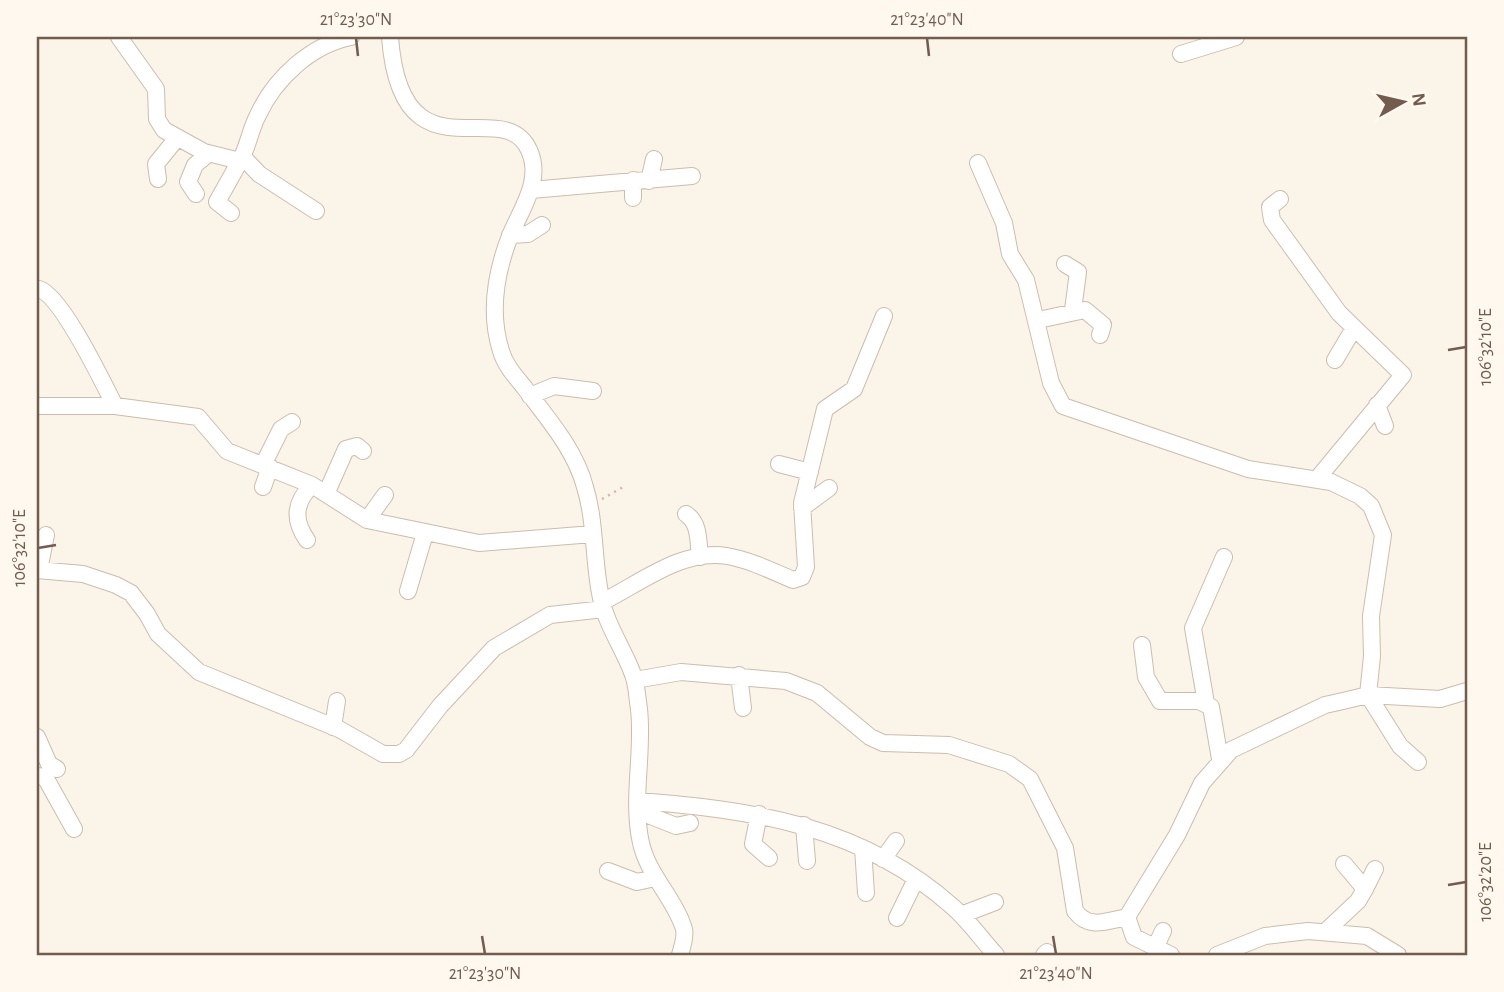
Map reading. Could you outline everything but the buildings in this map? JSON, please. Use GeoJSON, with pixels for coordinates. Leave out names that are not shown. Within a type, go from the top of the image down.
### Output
{"type":"FeatureCollection","features":[{"type":"Feature","properties":{"kind":"street"},"geometry":{"type":"LineString","coordinates":[[119,37],[156,89],[159,124],[177,138],[208,154],[242,159],[316,211]]}},
{"type":"Feature","properties":{"kind":"street"},"geometry":{"type":"LineString","coordinates":[[231,213],[217,202],[242,159],[256,117],[279,82],[319,48],[351,37]]}},
{"type":"Feature","properties":{"kind":"street"},"geometry":{"type":"LineString","coordinates":[[390,37],[393,69],[399,89],[410,108],[439,126],[453,131],[488,127],[515,135],[531,153],[531,190],[510,235],[497,283],[494,313],[501,352],[576,462],[589,506],[603,605],[635,680],[640,733],[638,806],[641,846],[655,878],[684,929],[680,955]]}},
{"type":"Feature","properties":{"kind":"street"},"geometry":{"type":"LineString","coordinates":[[1181,54],[1236,37]]}},
{"type":"Feature","properties":{"kind":"street"},"geometry":{"type":"LineString","coordinates":[[158,179],[156,164],[177,138]]}},
{"type":"Feature","properties":{"kind":"street"},"geometry":{"type":"LineString","coordinates":[[196,194],[188,182],[189,177],[208,154]]}},
{"type":"Feature","properties":{"kind":"street"},"geometry":{"type":"LineString","coordinates":[[633,198],[654,159]]}},
{"type":"Feature","properties":{"kind":"street"},"geometry":{"type":"LineString","coordinates":[[978,163],[991,200],[1004,223],[1010,254],[1026,280],[1055,394],[1070,410],[1248,469],[1318,479],[1360,496],[1378,516],[1383,535],[1371,616],[1368,695],[1400,746],[1418,762]]}},
{"type":"Feature","properties":{"kind":"street"},"geometry":{"type":"LineString","coordinates":[[531,190],[692,176]]}},
{"type":"Feature","properties":{"kind":"street"},"geometry":{"type":"LineString","coordinates":[[1280,199],[1270,207],[1272,219],[1339,313],[1354,328],[1409,369],[1318,479]]}},
{"type":"Feature","properties":{"kind":"street"},"geometry":{"type":"LineString","coordinates":[[510,235],[528,234],[542,225]]}},
{"type":"Feature","properties":{"kind":"street"},"geometry":{"type":"LineString","coordinates":[[1065,264],[1078,272],[1073,310]]}},
{"type":"Feature","properties":{"kind":"street"},"geometry":{"type":"LineString","coordinates":[[39,289],[53,298],[115,406]]}},
{"type":"Feature","properties":{"kind":"street"},"geometry":{"type":"LineString","coordinates":[[1038,320],[1073,310],[1085,310],[1103,325],[1100,335]]}},
{"type":"Feature","properties":{"kind":"street"},"geometry":{"type":"LineString","coordinates":[[46,535],[38,570],[91,576],[131,593],[158,634],[199,672],[333,727],[383,754],[399,754],[412,743],[479,661],[494,648],[550,615],[603,605],[662,570],[700,557],[725,555],[798,580],[806,567],[802,508],[825,409],[854,389],[884,316]]}},
{"type":"Feature","properties":{"kind":"street"},"geometry":{"type":"LineString","coordinates":[[1335,360],[1354,328]]}},
{"type":"Feature","properties":{"kind":"street"},"geometry":{"type":"LineString","coordinates":[[530,396],[554,386],[593,391]]}},
{"type":"Feature","properties":{"kind":"street"},"geometry":{"type":"LineString","coordinates":[[1377,405],[1385,426]]}},
{"type":"Feature","properties":{"kind":"street"},"geometry":{"type":"LineString","coordinates":[[37,406],[115,406],[198,417],[227,451],[319,489],[367,520],[479,543],[593,534]]}},
{"type":"Feature","properties":{"kind":"street"},"geometry":{"type":"LineString","coordinates":[[263,487],[267,466],[281,429],[292,422]]}},
{"type":"Feature","properties":{"kind":"street"},"geometry":{"type":"LineString","coordinates":[[307,540],[298,527],[296,518],[300,499],[319,489],[346,449],[356,446],[363,452]]}},
{"type":"Feature","properties":{"kind":"street"},"geometry":{"type":"LineString","coordinates":[[779,464],[810,472]]}},
{"type":"Feature","properties":{"kind":"street"},"geometry":{"type":"LineString","coordinates":[[802,508],[829,488]]}},
{"type":"Feature","properties":{"kind":"street"},"geometry":{"type":"LineString","coordinates":[[367,520],[385,495]]}},
{"type":"Feature","properties":{"kind":"street"},"geometry":{"type":"LineString","coordinates":[[686,514],[694,519],[700,557]]}},
{"type":"Feature","properties":{"kind":"street"},"geometry":{"type":"LineString","coordinates":[[408,591],[425,533]]}},
{"type":"Feature","properties":{"kind":"street"},"geometry":{"type":"LineString","coordinates":[[1220,759],[1213,713],[1206,702],[1200,655],[1192,634],[1224,557]]}},
{"type":"Feature","properties":{"kind":"street"},"geometry":{"type":"LineString","coordinates":[[1372,638],[1389,630]]}},
{"type":"Feature","properties":{"kind":"street"},"geometry":{"type":"LineString","coordinates":[[1142,645],[1146,677],[1160,701],[1206,702]]}},
{"type":"Feature","properties":{"kind":"street"},"geometry":{"type":"LineString","coordinates":[[635,680],[665,673],[739,675],[786,681],[817,693],[870,737],[883,743],[949,745],[1009,764],[1030,779],[1065,848],[1075,911],[1080,917],[1094,924],[1127,917],[1177,835],[1202,783],[1220,759],[1231,750],[1325,705],[1368,695],[1440,699],[1467,691]]}},
{"type":"Feature","properties":{"kind":"street"},"geometry":{"type":"LineString","coordinates":[[739,675],[743,708]]}},
{"type":"Feature","properties":{"kind":"street"},"geometry":{"type":"LineString","coordinates":[[333,727],[337,701]]}},
{"type":"Feature","properties":{"kind":"street"},"geometry":{"type":"LineString","coordinates":[[37,737],[49,764],[57,769]]}},
{"type":"Feature","properties":{"kind":"street"},"geometry":{"type":"LineString","coordinates":[[37,776],[46,777],[74,829]]}},
{"type":"Feature","properties":{"kind":"street"},"geometry":{"type":"LineString","coordinates":[[638,806],[759,814],[804,825],[845,830],[863,848],[916,879],[961,915],[996,955]]}},
{"type":"Feature","properties":{"kind":"street"},"geometry":{"type":"LineString","coordinates":[[638,806],[676,826],[691,823]]}},
{"type":"Feature","properties":{"kind":"street"},"geometry":{"type":"LineString","coordinates":[[759,814],[753,844],[769,858]]}},
{"type":"Feature","properties":{"kind":"street"},"geometry":{"type":"LineString","coordinates":[[804,825],[807,861]]}},
{"type":"Feature","properties":{"kind":"street"},"geometry":{"type":"LineString","coordinates":[[883,859],[896,841]]}},
{"type":"Feature","properties":{"kind":"street"},"geometry":{"type":"LineString","coordinates":[[863,848],[866,893]]}},
{"type":"Feature","properties":{"kind":"street"},"geometry":{"type":"LineString","coordinates":[[1344,864],[1365,890]]}},
{"type":"Feature","properties":{"kind":"street"},"geometry":{"type":"LineString","coordinates":[[1325,932],[1358,901],[1375,869]]}},
{"type":"Feature","properties":{"kind":"street"},"geometry":{"type":"LineString","coordinates":[[608,871],[637,882],[655,878]]}},
{"type":"Feature","properties":{"kind":"street"},"geometry":{"type":"LineString","coordinates":[[897,918],[916,879]]}},
{"type":"Feature","properties":{"kind":"street"},"geometry":{"type":"LineString","coordinates":[[961,915],[995,902]]}},
{"type":"Feature","properties":{"kind":"street"},"geometry":{"type":"LineString","coordinates":[[1127,917],[1134,937],[1171,955]]}},
{"type":"Feature","properties":{"kind":"street"},"geometry":{"type":"LineString","coordinates":[[1155,948],[1163,931]]}},
{"type":"Feature","properties":{"kind":"street"},"geometry":{"type":"LineString","coordinates":[[1217,955],[1265,936],[1325,932],[1367,936],[1398,955]]}},
{"type":"Feature","properties":{"kind":"path"},"geometry":{"type":"LineString","coordinates":[[589,506],[625,486]]}}]}
